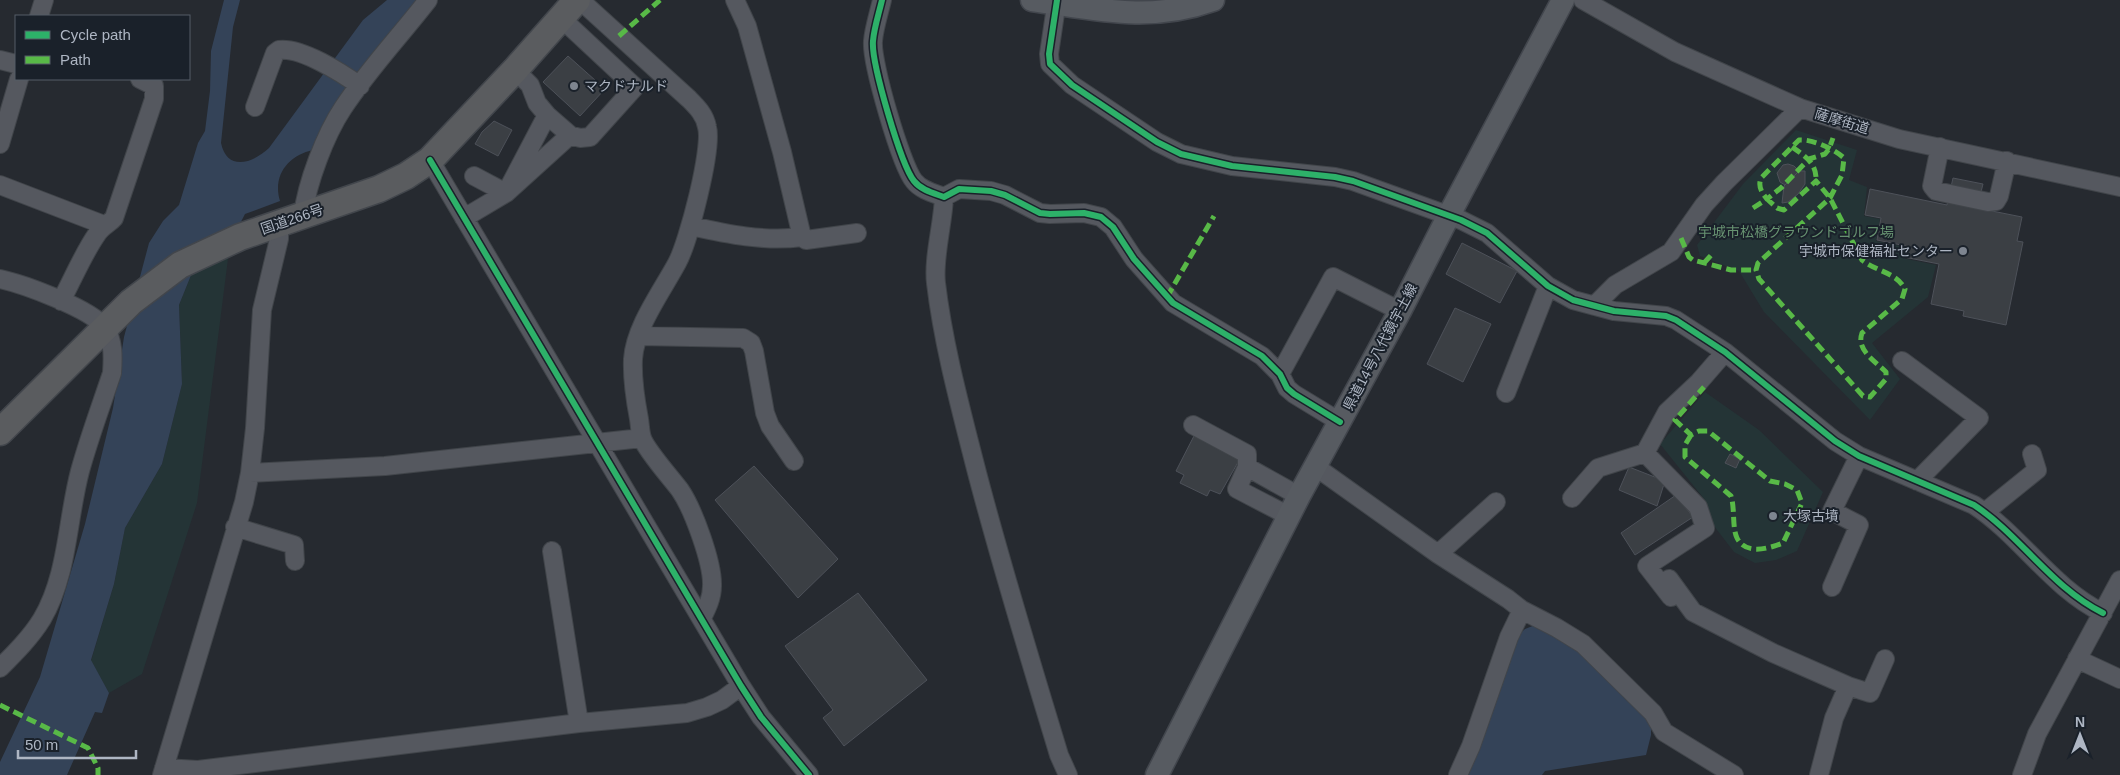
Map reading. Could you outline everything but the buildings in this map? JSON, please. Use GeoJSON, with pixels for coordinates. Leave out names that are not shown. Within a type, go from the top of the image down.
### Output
{"type":"FeatureCollection","features":[{"type":"Feature","properties":{"kind":"highway","name":"国道266号"},"geometry":{"type":"LineString","coordinates":[[0,432],[104,327],[131,302],[180,265],[240,237],[379,189],[406,176],[430,160],[572,6]]}},
{"type":"Feature","properties":{"kind":"main road"},"geometry":{"type":"LineString","coordinates":[[1032,0],[1125,13],[1160,13],[1192,8],[1213,0]]}},
{"type":"Feature","properties":{"kind":"main road","name":"県道14号八代鏡宇土線"},"geometry":{"type":"LineString","coordinates":[[1157,775],[1299,496],[1400,311],[1563,0]]}},
{"type":"Feature","properties":{"kind":"street"},"geometry":{"type":"LineString","coordinates":[[39,15],[44,0]]}},
{"type":"Feature","properties":{"kind":"street"},"geometry":{"type":"LineString","coordinates":[[428,0],[358,84],[332,126],[308,189],[278,247],[262,310],[260,380],[250,473],[244,502],[163,771],[198,770],[579,723],[687,713],[714,704],[741,686]]}},
{"type":"Feature","properties":{"kind":"street"},"geometry":{"type":"LineString","coordinates":[[735,0],[747,26],[782,152],[802,237]]}},
{"type":"Feature","properties":{"kind":"street"},"geometry":{"type":"LineString","coordinates":[[882,0],[873,42],[874,61],[902,160],[914,182],[926,190],[944,197],[959,189],[991,191],[1005,195],[1040,212],[1050,214],[1084,213],[1101,217],[1113,227],[1134,259],[1173,303],[1262,356],[1280,374],[1287,388],[1294,394],[1340,422]]}},
{"type":"Feature","properties":{"kind":"street","name":"薩摩街道"},"geometry":{"type":"LineString","coordinates":[[1583,0],[1675,52],[1800,108],[1900,139],[2120,187]]}},
{"type":"Feature","properties":{"kind":"street"},"geometry":{"type":"LineString","coordinates":[[1057,2],[1049,54],[1050,64],[1072,85],[1157,142],[1181,154],[1232,166],[1335,177],[1354,181],[1449,215],[1487,233],[1548,286],[1573,300],[1628,314],[1666,316],[1676,320],[1728,355],[1835,441],[1859,456],[1985,512],[2040,565],[2092,608],[2102,613]]}},
{"type":"Feature","properties":{"kind":"street"},"geometry":{"type":"LineString","coordinates":[[514,70],[530,85],[537,103],[547,115],[570,135],[580,138],[590,137],[635,86],[572,6]]}},
{"type":"Feature","properties":{"kind":"street"},"geometry":{"type":"LineString","coordinates":[[572,6],[689,98],[702,112],[708,128],[708,148],[691,226],[678,261],[654,303],[639,336],[634,356],[632,380],[642,438],[682,493],[693,515],[710,566],[712,585],[710,603],[702,618]]}},
{"type":"Feature","properties":{"kind":"street"},"geometry":{"type":"LineString","coordinates":[[255,107],[275,53],[279,50],[295,52],[323,64],[358,84]]}},
{"type":"Feature","properties":{"kind":"street"},"geometry":{"type":"LineString","coordinates":[[0,60],[15,64]]}},
{"type":"Feature","properties":{"kind":"street"},"geometry":{"type":"LineString","coordinates":[[0,144],[19,80]]}},
{"type":"Feature","properties":{"kind":"street"},"geometry":{"type":"LineString","coordinates":[[62,301],[92,241],[104,225],[110,223],[114,218],[154,99],[154,86],[142,80]]}},
{"type":"Feature","properties":{"kind":"street"},"geometry":{"type":"LineString","coordinates":[[1594,306],[1615,285],[1671,252],[1704,205],[1800,108]]}},
{"type":"Feature","properties":{"kind":"street"},"geometry":{"type":"LineString","coordinates":[[506,192],[547,115]]}},
{"type":"Feature","properties":{"kind":"street"},"geometry":{"type":"LineString","coordinates":[[464,218],[506,192],[570,135]]}},
{"type":"Feature","properties":{"kind":"street"},"geometry":{"type":"LineString","coordinates":[[1940,147],[1932,186],[1936,192],[1988,202],[1996,201],[1999,196],[2007,161]]}},
{"type":"Feature","properties":{"kind":"street"},"geometry":{"type":"LineString","coordinates":[[430,160],[741,686],[762,717],[809,775]]}},
{"type":"Feature","properties":{"kind":"street"},"geometry":{"type":"LineString","coordinates":[[474,176],[506,192]]}},
{"type":"Feature","properties":{"kind":"street"},"geometry":{"type":"LineString","coordinates":[[0,185],[104,225]]}},
{"type":"Feature","properties":{"kind":"street"},"geometry":{"type":"LineString","coordinates":[[944,197],[936,258],[936,282],[953,373],[967,435],[1007,580],[1059,755],[1068,775]]}},
{"type":"Feature","properties":{"kind":"street"},"geometry":{"type":"LineString","coordinates":[[691,226],[730,235],[762,238],[802,237],[806,240],[857,233]]}},
{"type":"Feature","properties":{"kind":"street"},"geometry":{"type":"LineString","coordinates":[[1280,374],[1332,277],[1400,311]]}},
{"type":"Feature","properties":{"kind":"street"},"geometry":{"type":"LineString","coordinates":[[0,279],[62,301],[104,327],[110,340],[113,359],[112,374],[80,472],[62,566],[52,598],[42,620],[0,668]]}},
{"type":"Feature","properties":{"kind":"street"},"geometry":{"type":"LineString","coordinates":[[1506,393],[1548,286]]}},
{"type":"Feature","properties":{"kind":"street"},"geometry":{"type":"LineString","coordinates":[[639,336],[743,338],[751,343],[765,413],[770,426],[794,461]]}},
{"type":"Feature","properties":{"kind":"street"},"geometry":{"type":"LineString","coordinates":[[1704,387],[1728,355]]}},
{"type":"Feature","properties":{"kind":"street"},"geometry":{"type":"LineString","coordinates":[[1572,498],[1598,468],[1645,453],[1667,412],[1728,355]]}},
{"type":"Feature","properties":{"kind":"street"},"geometry":{"type":"LineString","coordinates":[[1902,361],[1979,418],[1917,481]]}},
{"type":"Feature","properties":{"kind":"street"},"geometry":{"type":"LineString","coordinates":[[1193,425],[1247,454],[1247,467],[1237,489],[1289,516]]}},
{"type":"Feature","properties":{"kind":"street"},"geometry":{"type":"LineString","coordinates":[[250,473],[385,466],[642,438]]}},
{"type":"Feature","properties":{"kind":"street"},"geometry":{"type":"LineString","coordinates":[[1645,453],[1698,507],[1705,528],[1647,566],[1680,608]]}},
{"type":"Feature","properties":{"kind":"street"},"geometry":{"type":"LineString","coordinates":[[1985,512],[2037,470],[2032,454]]}},
{"type":"Feature","properties":{"kind":"street"},"geometry":{"type":"LineString","coordinates":[[1832,587],[1859,526],[1832,511],[1859,456]]}},
{"type":"Feature","properties":{"kind":"street"},"geometry":{"type":"LineString","coordinates":[[1247,467],[1299,496]]}},
{"type":"Feature","properties":{"kind":"street"},"geometry":{"type":"LineString","coordinates":[[1316,467],[1438,554],[1522,610],[1564,631],[1583,644],[1648,708],[1664,732],[1734,775]]}},
{"type":"Feature","properties":{"kind":"street"},"geometry":{"type":"LineString","coordinates":[[1438,554],[1496,502]]}},
{"type":"Feature","properties":{"kind":"street"},"geometry":{"type":"LineString","coordinates":[[235,527],[294,545],[295,561]]}},
{"type":"Feature","properties":{"kind":"street"},"geometry":{"type":"LineString","coordinates":[[552,551],[579,723]]}},
{"type":"Feature","properties":{"kind":"street"},"geometry":{"type":"LineString","coordinates":[[1669,579],[1693,612],[1773,652],[1848,686],[1870,693],[1885,659]]}},
{"type":"Feature","properties":{"kind":"street"},"geometry":{"type":"LineString","coordinates":[[2022,775],[2037,734],[2120,580]]}},
{"type":"Feature","properties":{"kind":"street"},"geometry":{"type":"LineString","coordinates":[[1458,775],[1471,746],[1508,637],[1522,610]]}},
{"type":"Feature","properties":{"kind":"street"},"geometry":{"type":"LineString","coordinates":[[2078,659],[2120,679]]}},
{"type":"Feature","properties":{"kind":"street"},"geometry":{"type":"LineString","coordinates":[[1819,775],[1834,718],[1848,686]]}},
{"type":"Feature","properties":{"kind":"green space","name":"宇城市松橋グラウンドゴルフ場"},"geometry":{"type":"Polygon","coordinates":[[[1796,130],[1857,150],[1849,180],[1867,187],[1864,216],[1880,219],[1876,241],[1904,247],[1902,258],[1936,265],[1928,297],[1872,343],[1900,379],[1870,420],[1764,312],[1739,271],[1700,256],[1697,245],[1743,184],[1796,130]]]}},
{"type":"Feature","properties":{"kind":"green space"},"geometry":{"type":"Polygon","coordinates":[[[230,243],[197,503],[142,674],[109,693],[91,661],[114,584],[125,528],[162,464],[182,384],[179,305],[196,263],[230,243]]]}},
{"type":"Feature","properties":{"kind":"green space"},"geometry":{"type":"Polygon","coordinates":[[[1705,392],[1759,430],[1823,492],[1797,551],[1776,560],[1755,563],[1734,552],[1714,526],[1705,500],[1660,444],[1705,392]]]}},
{"type":"Feature","properties":{"kind":"water"},"geometry":{"type":"Polygon","coordinates":[[[224,0],[240,0],[233,27],[221,143],[224,152],[229,158],[241,162],[256,158],[269,148],[363,20],[387,0],[417,0],[313,150],[297,156],[284,168],[278,183],[280,201],[245,214],[230,243],[196,263],[179,305],[182,384],[162,464],[125,528],[114,584],[91,660],[109,693],[102,713],[95,712],[67,775],[0,775],[0,762],[40,677],[85,524],[113,408],[124,337],[149,243],[163,221],[179,205],[198,143],[205,131],[210,91],[211,51],[224,0]]]}},
{"type":"Feature","properties":{"kind":"water"},"geometry":{"type":"Polygon","coordinates":[[[1535,625],[1574,644],[1651,720],[1651,735],[1646,755],[1545,771],[1542,775],[1465,775],[1516,637],[1525,629],[1535,625]]]}},
{"type":"Feature","properties":{"kind":"marked path"},"geometry":{"type":"LineString","coordinates":[[619,36],[660,0]]}},
{"type":"Feature","properties":{"kind":"marked path"},"geometry":{"type":"LineString","coordinates":[[1753,208],[1767,199],[1777,208],[1784,210],[1816,181],[1830,198],[1862,260],[1897,279],[1905,289],[1902,299],[1862,333],[1861,339],[1864,350],[1886,372],[1886,379],[1870,397],[1863,396],[1759,279],[1756,270],[1758,263],[1830,198],[1842,175],[1844,158],[1835,151],[1829,148],[1823,145],[1799,140],[1761,178],[1761,189],[1767,199],[1782,187],[1809,159],[1825,154],[1829,149],[1833,138]]}},
{"type":"Feature","properties":{"kind":"marked path"},"geometry":{"type":"LineString","coordinates":[[1792,147],[1806,157],[1812,165],[1816,181]]}},
{"type":"Feature","properties":{"kind":"marked path"},"geometry":{"type":"LineString","coordinates":[[1167,297],[1214,216]]}},
{"type":"Feature","properties":{"kind":"marked path"},"geometry":{"type":"LineString","coordinates":[[1681,238],[1689,257],[1693,260],[1731,270],[1756,270]]}},
{"type":"Feature","properties":{"kind":"marked path"},"geometry":{"type":"LineString","coordinates":[[1704,263],[1714,252]]}},
{"type":"Feature","properties":{"kind":"marked path"},"geometry":{"type":"LineString","coordinates":[[1691,435],[1685,445],[1685,457],[1731,496],[1735,534],[1741,544],[1752,549],[1758,549],[1783,543],[1802,503],[1797,490],[1785,484],[1770,481],[1708,431],[1699,431],[1691,435],[1675,420],[1704,387]]}},
{"type":"Feature","properties":{"kind":"marked path"},"geometry":{"type":"LineString","coordinates":[[0,705],[88,748],[98,768],[98,775]]}},
{"type":"Feature","properties":{"kind":"cycle path"},"geometry":{"type":"LineString","coordinates":[[882,0],[873,41],[877,69],[902,155],[908,171],[920,187],[944,197],[959,189],[991,191],[1005,195],[1040,213],[1084,213],[1101,217],[1113,227],[1134,259],[1173,303],[1262,356],[1280,374],[1287,388],[1294,394],[1340,422]]}},
{"type":"Feature","properties":{"kind":"cycle path"},"geometry":{"type":"LineString","coordinates":[[1057,0],[1049,54],[1050,64],[1072,85],[1157,142],[1181,154],[1232,166],[1335,177],[1353,181],[1461,220],[1487,233],[1548,286],[1573,300],[1614,311],[1666,316],[1676,320],[1725,352],[1835,441],[1859,456],[1974,505],[1991,517],[2068,590],[2103,613]]}},
{"type":"Feature","properties":{"kind":"cycle path"},"geometry":{"type":"LineString","coordinates":[[430,160],[741,686],[761,717],[809,775]]}},
{"type":"Feature","properties":{"kind":"place","name":"マクドナルド"},"geometry":{"type":"Point","coordinates":[574,86]}},
{"type":"Feature","properties":{"kind":"place","name":"宇城市保健福祉センター"},"geometry":{"type":"Point","coordinates":[1963,251]}},
{"type":"Feature","properties":{"kind":"place","name":"大塚古墳"},"geometry":{"type":"Point","coordinates":[1773,516]}}]}
